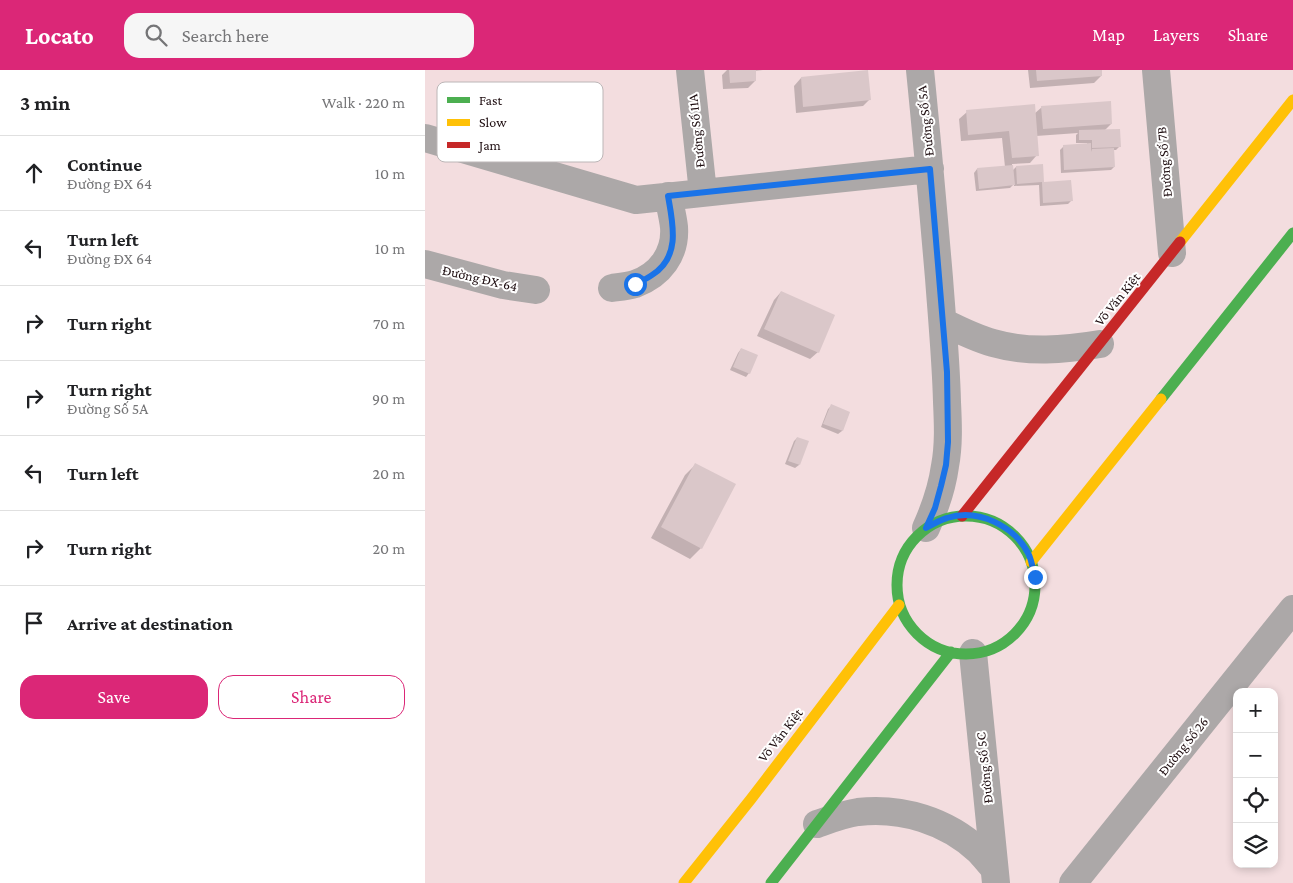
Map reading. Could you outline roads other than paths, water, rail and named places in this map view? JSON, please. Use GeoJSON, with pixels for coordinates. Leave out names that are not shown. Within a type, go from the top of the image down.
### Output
{"type":"FeatureCollection","features":[{"type":"Feature","properties":{"kind":"main road","name":"Võ Văn Kiệt"},"geometry":{"type":"LineString","coordinates":[[962,516],[1293,100]]}},
{"type":"Feature","properties":{"kind":"main road"},"geometry":{"type":"LineString","coordinates":[[1031,562],[1293,233]]}},
{"type":"Feature","properties":{"kind":"main road"},"geometry":{"type":"LineString","coordinates":[[971,515],[995,521],[1015,534],[1029,554],[1031,562],[1035,577],[1034,601],[1024,623],[1007,641],[986,651],[962,652],[943,650],[924,640],[909,625],[899,605],[897,584],[900,562],[910,543],[926,528],[948,517],[971,515]]}},
{"type":"Feature","properties":{"kind":"main road","name":"Võ Văn Kiệt"},"geometry":{"type":"LineString","coordinates":[[684,883],[899,605]]}},
{"type":"Feature","properties":{"kind":"main road"},"geometry":{"type":"LineString","coordinates":[[771,883],[817,824],[962,652]]}},
{"type":"Feature","properties":{"kind":"street","name":"Đường Số 11A"},"geometry":{"type":"LineString","coordinates":[[690,70],[703,193]]}},
{"type":"Feature","properties":{"kind":"street","name":"Đường Số 5A"},"geometry":{"type":"LineString","coordinates":[[921,70],[947,372],[948,442],[946,465],[941,486],[935,508],[926,528]]}},
{"type":"Feature","properties":{"kind":"street","name":"Đường Số 7B"},"geometry":{"type":"LineString","coordinates":[[1156,70],[1172,253]]}},
{"type":"Feature","properties":{"kind":"street"},"geometry":{"type":"LineString","coordinates":[[425,138],[437,142]]}},
{"type":"Feature","properties":{"kind":"street"},"geometry":{"type":"LineString","coordinates":[[507,162],[636,200],[930,169]]}},
{"type":"Feature","properties":{"kind":"street"},"geometry":{"type":"LineString","coordinates":[[612,288],[635,284],[654,274],[666,262],[673,248],[674,228],[668,196]]}},
{"type":"Feature","properties":{"kind":"street","name":"Đường ĐX-64"},"geometry":{"type":"LineString","coordinates":[[425,264],[503,285],[536,290]]}},
{"type":"Feature","properties":{"kind":"street"},"geometry":{"type":"LineString","coordinates":[[943,322],[993,344],[1020,349],[1047,350],[1100,344]]}},
{"type":"Feature","properties":{"kind":"street","name":"Đường Số 26"},"geometry":{"type":"LineString","coordinates":[[1073,883],[1293,609]]}},
{"type":"Feature","properties":{"kind":"street","name":"Đường Số 5C"},"geometry":{"type":"LineString","coordinates":[[962,652],[995,876]]}},
{"type":"Feature","properties":{"kind":"street"},"geometry":{"type":"LineString","coordinates":[[817,824],[858,812],[879,811],[920,817],[942,825],[979,851],[995,876]]}}]}
